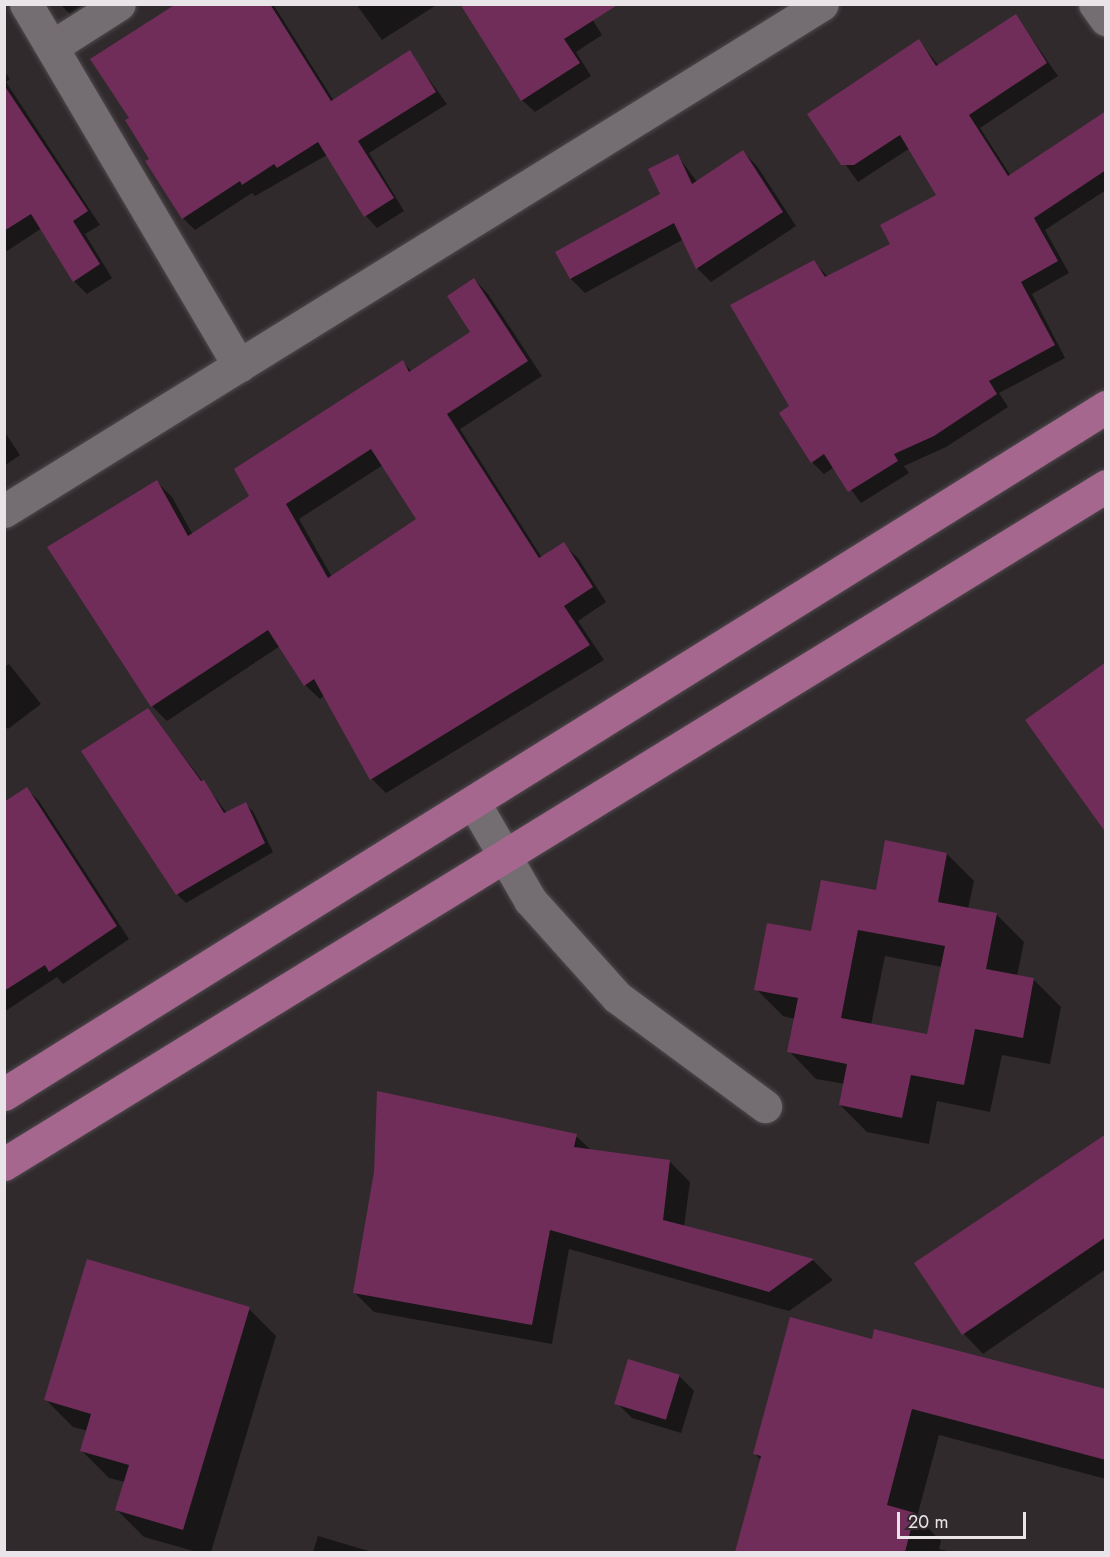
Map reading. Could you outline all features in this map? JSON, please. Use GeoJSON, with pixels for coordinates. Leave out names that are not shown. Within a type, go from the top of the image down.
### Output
{"type":"FeatureCollection","features":[{"type":"Feature","properties":{"kind":"main road"},"geometry":{"type":"LineString","coordinates":[[4,1094],[1106,407]]}},
{"type":"Feature","properties":{"kind":"main road"},"geometry":{"type":"LineString","coordinates":[[4,1164],[1106,486]]}},
{"type":"Feature","properties":{"kind":"street"},"geometry":{"type":"LineString","coordinates":[[26,4],[53,46],[239,366]]}},
{"type":"Feature","properties":{"kind":"street"},"geometry":{"type":"LineString","coordinates":[[53,46],[119,4]]}},
{"type":"Feature","properties":{"kind":"street"},"geometry":{"type":"LineString","coordinates":[[4,511],[822,4]]}},
{"type":"Feature","properties":{"kind":"street"},"geometry":{"type":"LineString","coordinates":[[1095,4],[1106,19]]}},
{"type":"Feature","properties":{"kind":"street"},"geometry":{"type":"LineString","coordinates":[[474,803],[530,900],[617,997],[765,1106]]}},
{"type":"Feature","properties":{"kind":"building"},"geometry":{"type":"Polygon","coordinates":[[[176,4],[270,4],[331,101],[410,50],[436,92],[358,141],[394,198],[364,217],[318,142],[277,168],[274,164],[242,185],[240,181],[182,219],[145,161],[149,159],[125,120],[129,118],[90,59],[176,4]]]}},
{"type":"Feature","properties":{"kind":"building"},"geometry":{"type":"Polygon","coordinates":[[[460,4],[619,4],[564,39],[580,63],[521,101],[460,4]]]}},
{"type":"Feature","properties":{"kind":"building"},"geometry":{"type":"Polygon","coordinates":[[[1016,14],[1047,63],[969,115],[1008,176],[1106,111],[1106,170],[1034,218],[1058,261],[1021,282],[1055,345],[989,381],[997,394],[934,436],[894,454],[898,461],[848,492],[824,454],[811,463],[779,413],[789,406],[730,305],[814,260],[825,277],[890,244],[880,225],[936,195],[900,135],[854,165],[841,165],[807,114],[919,39],[936,66],[1016,14]]]}},
{"type":"Feature","properties":{"kind":"building"},"geometry":{"type":"Polygon","coordinates":[[[4,85],[88,211],[73,221],[100,264],[73,282],[31,214],[4,231],[4,85]]]}},
{"type":"Feature","properties":{"kind":"building"},"geometry":{"type":"Polygon","coordinates":[[[743,150],[783,212],[696,269],[674,223],[570,279],[555,252],[660,194],[648,169],[678,154],[692,184],[743,150]]]}},
{"type":"Feature","properties":{"kind":"building"},"geometry":{"type":"Polygon","coordinates":[[[474,278],[528,361],[447,414],[539,558],[564,542],[593,587],[564,606],[590,645],[370,780],[314,679],[304,686],[268,630],[151,707],[47,547],[157,480],[188,536],[249,496],[234,469],[403,360],[409,372],[470,332],[447,296],[474,278]],[[371,449],[286,504],[328,578],[416,519],[371,449]]]}},
{"type":"Feature","properties":{"kind":"building"},"geometry":{"type":"Polygon","coordinates":[[[1106,662],[1106,833],[1025,720],[1106,662]]]}},
{"type":"Feature","properties":{"kind":"building"},"geometry":{"type":"Polygon","coordinates":[[[148,708],[201,781],[204,780],[224,813],[246,802],[265,843],[176,895],[81,751],[148,708]]]}},
{"type":"Feature","properties":{"kind":"building"},"geometry":{"type":"Polygon","coordinates":[[[27,787],[117,926],[49,972],[45,965],[4,991],[4,802],[27,787]]]}},
{"type":"Feature","properties":{"kind":"building"},"geometry":{"type":"Polygon","coordinates":[[[885,840],[947,853],[938,902],[997,913],[986,969],[1034,978],[1023,1038],[975,1029],[964,1085],[911,1075],[902,1118],[839,1105],[847,1064],[787,1052],[798,998],[754,990],[767,923],[811,931],[821,880],[876,890],[885,840]],[[858,930],[841,1018],[927,1034],[945,946],[858,930]]]}},
{"type":"Feature","properties":{"kind":"building"},"geometry":{"type":"Polygon","coordinates":[[[377,1091],[577,1134],[574,1147],[670,1160],[663,1220],[814,1259],[769,1292],[550,1230],[532,1325],[353,1293],[374,1172],[377,1091]]]}},
{"type":"Feature","properties":{"kind":"building"},"geometry":{"type":"Polygon","coordinates":[[[1106,1134],[1106,1237],[962,1335],[914,1263],[1106,1134]]]}},
{"type":"Feature","properties":{"kind":"building"},"geometry":{"type":"Polygon","coordinates":[[[87,1259],[250,1307],[183,1530],[115,1510],[129,1465],[80,1451],[91,1414],[44,1400],[87,1259]]]}},
{"type":"Feature","properties":{"kind":"building"},"geometry":{"type":"Polygon","coordinates":[[[790,1317],[872,1339],[874,1329],[1106,1389],[1106,1460],[912,1409],[887,1505],[915,1513],[905,1552],[735,1552],[761,1456],[753,1454],[790,1317]]]}},
{"type":"Feature","properties":{"kind":"building"},"geometry":{"type":"Polygon","coordinates":[[[628,1359],[680,1375],[666,1420],[614,1404],[628,1359]]]}}]}
